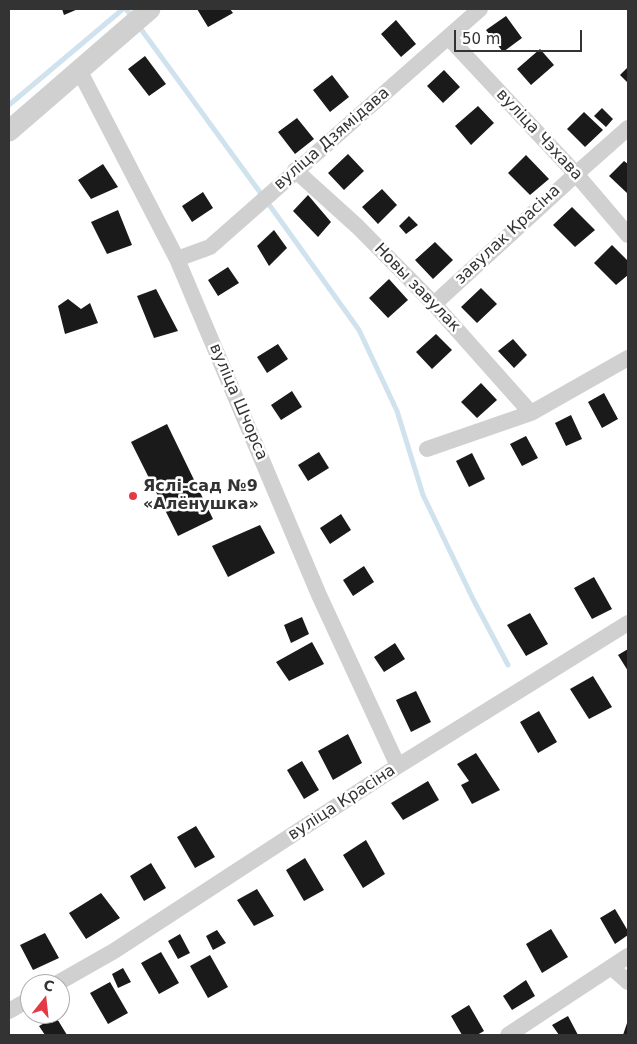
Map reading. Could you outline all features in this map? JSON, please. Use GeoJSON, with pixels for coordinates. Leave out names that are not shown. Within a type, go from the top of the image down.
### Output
{"type":"FeatureCollection","features":[{"type":"Feature","properties":{"kind":"street"},"geometry":{"type":"LineString","coordinates":[[9,132],[150,9]]}},
{"type":"Feature","properties":{"kind":"street","name":"вуліца Дзямідава"},"geometry":{"type":"LineString","coordinates":[[177,259],[210,247],[295,170],[480,9]]}},
{"type":"Feature","properties":{"kind":"street","name":"вуліца Чэхава"},"geometry":{"type":"LineString","coordinates":[[448,37],[576,174],[628,235]]}},
{"type":"Feature","properties":{"kind":"street","name":"вуліца Шчорса"},"geometry":{"type":"LineString","coordinates":[[79,70],[177,259],[319,595],[398,766]]}},
{"type":"Feature","properties":{"kind":"street","name":"завулак Красіна"},"geometry":{"type":"LineString","coordinates":[[434,304],[628,128]]}},
{"type":"Feature","properties":{"kind":"street","name":"Новы завулак"},"geometry":{"type":"LineString","coordinates":[[295,170],[358,227],[434,304],[531,413]]}},
{"type":"Feature","properties":{"kind":"street"},"geometry":{"type":"LineString","coordinates":[[427,449],[531,413],[628,358]]}},
{"type":"Feature","properties":{"kind":"street","name":"вуліца Красіна"},"geometry":{"type":"LineString","coordinates":[[70,976],[114,951],[398,766],[628,623]]}},
{"type":"Feature","properties":{"kind":"street"},"geometry":{"type":"LineString","coordinates":[[508,1035],[628,956]]}},
{"type":"Feature","properties":{"kind":"street"},"geometry":{"type":"LineString","coordinates":[[611,967],[628,982]]}},
{"type":"Feature","properties":{"kind":"street"},"geometry":{"type":"LineString","coordinates":[[9,1011],[20,1005]]}},
{"type":"Feature","properties":{"kind":"building"},"geometry":{"type":"Polygon","coordinates":[[[62,9],[78,9],[64,15],[62,9]]]}},
{"type":"Feature","properties":{"kind":"building"},"geometry":{"type":"Polygon","coordinates":[[[197,9],[230,9],[233,13],[208,27],[197,9]]]}},
{"type":"Feature","properties":{"kind":"building"},"geometry":{"type":"Polygon","coordinates":[[[506,16],[522,38],[503,52],[486,30],[506,16]]]}},
{"type":"Feature","properties":{"kind":"building"},"geometry":{"type":"Polygon","coordinates":[[[396,20],[416,44],[401,57],[381,34],[396,20]]]}},
{"type":"Feature","properties":{"kind":"building"},"geometry":{"type":"Polygon","coordinates":[[[540,49],[554,65],[531,85],[517,69],[540,49]]]}},
{"type":"Feature","properties":{"kind":"building"},"geometry":{"type":"Polygon","coordinates":[[[145,56],[166,84],[149,96],[128,69],[145,56]]]}},
{"type":"Feature","properties":{"kind":"building"},"geometry":{"type":"Polygon","coordinates":[[[628,67],[628,83],[620,75],[628,67]]]}},
{"type":"Feature","properties":{"kind":"building"},"geometry":{"type":"Polygon","coordinates":[[[444,70],[460,87],[443,103],[427,86],[444,70]]]}},
{"type":"Feature","properties":{"kind":"building"},"geometry":{"type":"Polygon","coordinates":[[[332,75],[349,97],[330,112],[313,90],[332,75]]]}},
{"type":"Feature","properties":{"kind":"building"},"geometry":{"type":"Polygon","coordinates":[[[478,106],[494,123],[471,145],[455,126],[478,106]]]}},
{"type":"Feature","properties":{"kind":"building"},"geometry":{"type":"Polygon","coordinates":[[[602,108],[613,119],[606,127],[594,116],[602,108]]]}},
{"type":"Feature","properties":{"kind":"building"},"geometry":{"type":"Polygon","coordinates":[[[584,112],[603,130],[585,147],[567,129],[584,112]]]}},
{"type":"Feature","properties":{"kind":"building"},"geometry":{"type":"Polygon","coordinates":[[[297,118],[314,139],[295,154],[278,132],[297,118]]]}},
{"type":"Feature","properties":{"kind":"building"},"geometry":{"type":"Polygon","coordinates":[[[348,154],[364,171],[344,190],[328,173],[348,154]]]}},
{"type":"Feature","properties":{"kind":"building"},"geometry":{"type":"Polygon","coordinates":[[[526,155],[549,179],[530,195],[508,173],[526,155]]]}},
{"type":"Feature","properties":{"kind":"building"},"geometry":{"type":"Polygon","coordinates":[[[624,161],[628,164],[628,194],[609,176],[624,161]]]}},
{"type":"Feature","properties":{"kind":"building"},"geometry":{"type":"Polygon","coordinates":[[[103,164],[118,187],[91,199],[78,180],[103,164]]]}},
{"type":"Feature","properties":{"kind":"building"},"geometry":{"type":"Polygon","coordinates":[[[382,189],[397,205],[378,224],[362,207],[382,189]]]}},
{"type":"Feature","properties":{"kind":"building"},"geometry":{"type":"Polygon","coordinates":[[[203,192],[213,208],[192,222],[182,206],[203,192]]]}},
{"type":"Feature","properties":{"kind":"building"},"geometry":{"type":"Polygon","coordinates":[[[308,195],[331,222],[318,237],[293,211],[308,195]]]}},
{"type":"Feature","properties":{"kind":"building"},"geometry":{"type":"Polygon","coordinates":[[[572,207],[595,230],[575,247],[553,225],[572,207]]]}},
{"type":"Feature","properties":{"kind":"building"},"geometry":{"type":"Polygon","coordinates":[[[118,210],[132,245],[107,254],[91,222],[118,210]]]}},
{"type":"Feature","properties":{"kind":"building"},"geometry":{"type":"Polygon","coordinates":[[[409,216],[418,225],[406,234],[399,226],[409,216]]]}},
{"type":"Feature","properties":{"kind":"building"},"geometry":{"type":"Polygon","coordinates":[[[274,230],[287,248],[269,266],[257,246],[274,230]]]}},
{"type":"Feature","properties":{"kind":"building"},"geometry":{"type":"Polygon","coordinates":[[[435,242],[453,260],[433,279],[415,260],[435,242]]]}},
{"type":"Feature","properties":{"kind":"building"},"geometry":{"type":"Polygon","coordinates":[[[612,245],[628,261],[628,275],[616,285],[594,263],[612,245]]]}},
{"type":"Feature","properties":{"kind":"building"},"geometry":{"type":"Polygon","coordinates":[[[228,267],[239,283],[218,296],[208,280],[228,267]]]}},
{"type":"Feature","properties":{"kind":"building"},"geometry":{"type":"Polygon","coordinates":[[[389,279],[408,300],[388,318],[369,298],[389,279]]]}},
{"type":"Feature","properties":{"kind":"building"},"geometry":{"type":"Polygon","coordinates":[[[481,288],[497,304],[477,323],[461,307],[481,288]]]}},
{"type":"Feature","properties":{"kind":"building"},"geometry":{"type":"Polygon","coordinates":[[[156,289],[178,331],[154,338],[137,296],[156,289]]]}},
{"type":"Feature","properties":{"kind":"building"},"geometry":{"type":"Polygon","coordinates":[[[68,299],[81,309],[90,303],[98,323],[65,334],[58,306],[68,299]]]}},
{"type":"Feature","properties":{"kind":"building"},"geometry":{"type":"Polygon","coordinates":[[[436,334],[452,350],[432,369],[416,352],[436,334]]]}},
{"type":"Feature","properties":{"kind":"building"},"geometry":{"type":"Polygon","coordinates":[[[513,339],[527,355],[514,368],[498,351],[513,339]]]}},
{"type":"Feature","properties":{"kind":"building"},"geometry":{"type":"Polygon","coordinates":[[[278,344],[288,359],[267,373],[257,357],[278,344]]]}},
{"type":"Feature","properties":{"kind":"building"},"geometry":{"type":"Polygon","coordinates":[[[481,383],[497,400],[477,418],[461,402],[481,383]]]}},
{"type":"Feature","properties":{"kind":"building"},"geometry":{"type":"Polygon","coordinates":[[[292,391],[302,407],[281,420],[271,405],[292,391]]]}},
{"type":"Feature","properties":{"kind":"building"},"geometry":{"type":"Polygon","coordinates":[[[604,393],[618,419],[602,428],[588,402],[604,393]]]}},
{"type":"Feature","properties":{"kind":"building"},"geometry":{"type":"Polygon","coordinates":[[[571,415],[582,439],[566,446],[555,423],[571,415]]]}},
{"type":"Feature","properties":{"kind":"building"},"geometry":{"type":"Polygon","coordinates":[[[167,424],[213,519],[178,536],[131,442],[167,424]]]}},
{"type":"Feature","properties":{"kind":"building"},"geometry":{"type":"Polygon","coordinates":[[[526,436],[538,458],[522,466],[510,444],[526,436]]]}},
{"type":"Feature","properties":{"kind":"building"},"geometry":{"type":"Polygon","coordinates":[[[319,452],[329,468],[308,481],[298,465],[319,452]]]}},
{"type":"Feature","properties":{"kind":"building"},"geometry":{"type":"Polygon","coordinates":[[[472,453],[485,479],[469,487],[456,461],[472,453]]]}},
{"type":"Feature","properties":{"kind":"building"},"geometry":{"type":"Polygon","coordinates":[[[341,514],[351,530],[330,544],[320,528],[341,514]]]}},
{"type":"Feature","properties":{"kind":"building"},"geometry":{"type":"Polygon","coordinates":[[[260,525],[275,553],[228,577],[212,546],[260,525]]]}},
{"type":"Feature","properties":{"kind":"building"},"geometry":{"type":"Polygon","coordinates":[[[364,566],[374,582],[353,596],[343,580],[364,566]]]}},
{"type":"Feature","properties":{"kind":"building"},"geometry":{"type":"Polygon","coordinates":[[[594,577],[612,609],[592,619],[574,588],[594,577]]]}},
{"type":"Feature","properties":{"kind":"building"},"geometry":{"type":"Polygon","coordinates":[[[530,613],[548,644],[526,656],[507,625],[530,613]]]}},
{"type":"Feature","properties":{"kind":"building"},"geometry":{"type":"Polygon","coordinates":[[[302,617],[309,634],[291,643],[284,625],[302,617]]]}},
{"type":"Feature","properties":{"kind":"building"},"geometry":{"type":"Polygon","coordinates":[[[312,642],[324,664],[289,681],[276,662],[312,642]]]}},
{"type":"Feature","properties":{"kind":"building"},"geometry":{"type":"Polygon","coordinates":[[[395,643],[405,659],[384,672],[374,657],[395,643]]]}},
{"type":"Feature","properties":{"kind":"building"},"geometry":{"type":"Polygon","coordinates":[[[628,649],[628,671],[618,655],[628,649]]]}},
{"type":"Feature","properties":{"kind":"building"},"geometry":{"type":"Polygon","coordinates":[[[593,676],[612,707],[589,719],[570,689],[593,676]]]}},
{"type":"Feature","properties":{"kind":"building"},"geometry":{"type":"Polygon","coordinates":[[[416,691],[431,722],[411,732],[396,700],[416,691]]]}},
{"type":"Feature","properties":{"kind":"building"},"geometry":{"type":"Polygon","coordinates":[[[539,711],[557,742],[538,753],[520,722],[539,711]]]}},
{"type":"Feature","properties":{"kind":"building"},"geometry":{"type":"Polygon","coordinates":[[[348,734],[362,763],[333,780],[318,751],[348,734]]]}},
{"type":"Feature","properties":{"kind":"building"},"geometry":{"type":"Polygon","coordinates":[[[476,753],[500,790],[472,804],[461,785],[469,781],[457,764],[476,753]]]}},
{"type":"Feature","properties":{"kind":"building"},"geometry":{"type":"Polygon","coordinates":[[[302,761],[319,790],[304,799],[287,770],[302,761]]]}},
{"type":"Feature","properties":{"kind":"building"},"geometry":{"type":"Polygon","coordinates":[[[428,781],[439,800],[403,820],[391,803],[428,781]]]}},
{"type":"Feature","properties":{"kind":"building"},"geometry":{"type":"Polygon","coordinates":[[[196,826],[215,857],[195,868],[177,837],[196,826]]]}},
{"type":"Feature","properties":{"kind":"building"},"geometry":{"type":"Polygon","coordinates":[[[366,840],[385,874],[363,888],[343,855],[366,840]]]}},
{"type":"Feature","properties":{"kind":"building"},"geometry":{"type":"Polygon","coordinates":[[[305,858],[324,890],[304,901],[286,870],[305,858]]]}},
{"type":"Feature","properties":{"kind":"building"},"geometry":{"type":"Polygon","coordinates":[[[151,863],[166,888],[144,901],[130,876],[151,863]]]}},
{"type":"Feature","properties":{"kind":"building"},"geometry":{"type":"Polygon","coordinates":[[[257,889],[274,916],[254,926],[237,900],[257,889]]]}},
{"type":"Feature","properties":{"kind":"building"},"geometry":{"type":"Polygon","coordinates":[[[101,893],[120,918],[86,939],[69,913],[101,893]]]}},
{"type":"Feature","properties":{"kind":"building"},"geometry":{"type":"Polygon","coordinates":[[[615,909],[628,931],[628,935],[615,944],[600,918],[615,909]]]}},
{"type":"Feature","properties":{"kind":"building"},"geometry":{"type":"Polygon","coordinates":[[[551,929],[568,957],[542,973],[526,944],[551,929]]]}},
{"type":"Feature","properties":{"kind":"building"},"geometry":{"type":"Polygon","coordinates":[[[217,930],[226,943],[213,950],[206,936],[217,930]]]}},
{"type":"Feature","properties":{"kind":"building"},"geometry":{"type":"Polygon","coordinates":[[[45,933],[59,958],[33,970],[20,945],[45,933]]]}},
{"type":"Feature","properties":{"kind":"building"},"geometry":{"type":"Polygon","coordinates":[[[180,934],[190,953],[178,959],[168,941],[180,934]]]}},
{"type":"Feature","properties":{"kind":"building"},"geometry":{"type":"Polygon","coordinates":[[[161,952],[179,983],[159,994],[141,963],[161,952]]]}},
{"type":"Feature","properties":{"kind":"building"},"geometry":{"type":"Polygon","coordinates":[[[210,955],[228,987],[208,998],[190,966],[210,955]]]}},
{"type":"Feature","properties":{"kind":"building"},"geometry":{"type":"Polygon","coordinates":[[[123,968],[131,982],[118,988],[112,974],[123,968]]]}},
{"type":"Feature","properties":{"kind":"building"},"geometry":{"type":"Polygon","coordinates":[[[526,980],[535,996],[512,1010],[503,996],[526,980]]]}},
{"type":"Feature","properties":{"kind":"building"},"geometry":{"type":"Polygon","coordinates":[[[110,982],[128,1013],[108,1024],[90,993],[110,982]]]}},
{"type":"Feature","properties":{"kind":"building"},"geometry":{"type":"Polygon","coordinates":[[[469,1005],[484,1031],[477,1035],[462,1035],[451,1016],[469,1005]]]}},
{"type":"Feature","properties":{"kind":"building"},"geometry":{"type":"Polygon","coordinates":[[[568,1016],[578,1035],[559,1035],[552,1025],[568,1016]]]}},
{"type":"Feature","properties":{"kind":"building"},"geometry":{"type":"Polygon","coordinates":[[[628,1020],[628,1035],[623,1035],[628,1020]]]}},
{"type":"Feature","properties":{"kind":"building"},"geometry":{"type":"Polygon","coordinates":[[[43,1024],[60,1024],[67,1035],[45,1035],[39,1026],[43,1024]]]}},
{"type":"Feature","properties":{"kind":"waterway"},"geometry":{"type":"LineString","coordinates":[[9,105],[123,9]]}},
{"type":"Feature","properties":{"kind":"waterway"},"geometry":{"type":"LineString","coordinates":[[126,9],[133,18]]}},
{"type":"Feature","properties":{"kind":"waterway"},"geometry":{"type":"LineString","coordinates":[[138,25],[359,330],[397,411],[423,495],[473,599],[508,665]]}},
{"type":"Feature","properties":{"kind":"place","name":"Яслі-сад №9 «Алёнушка»"},"geometry":{"type":"Point","coordinates":[133,496]}}]}
